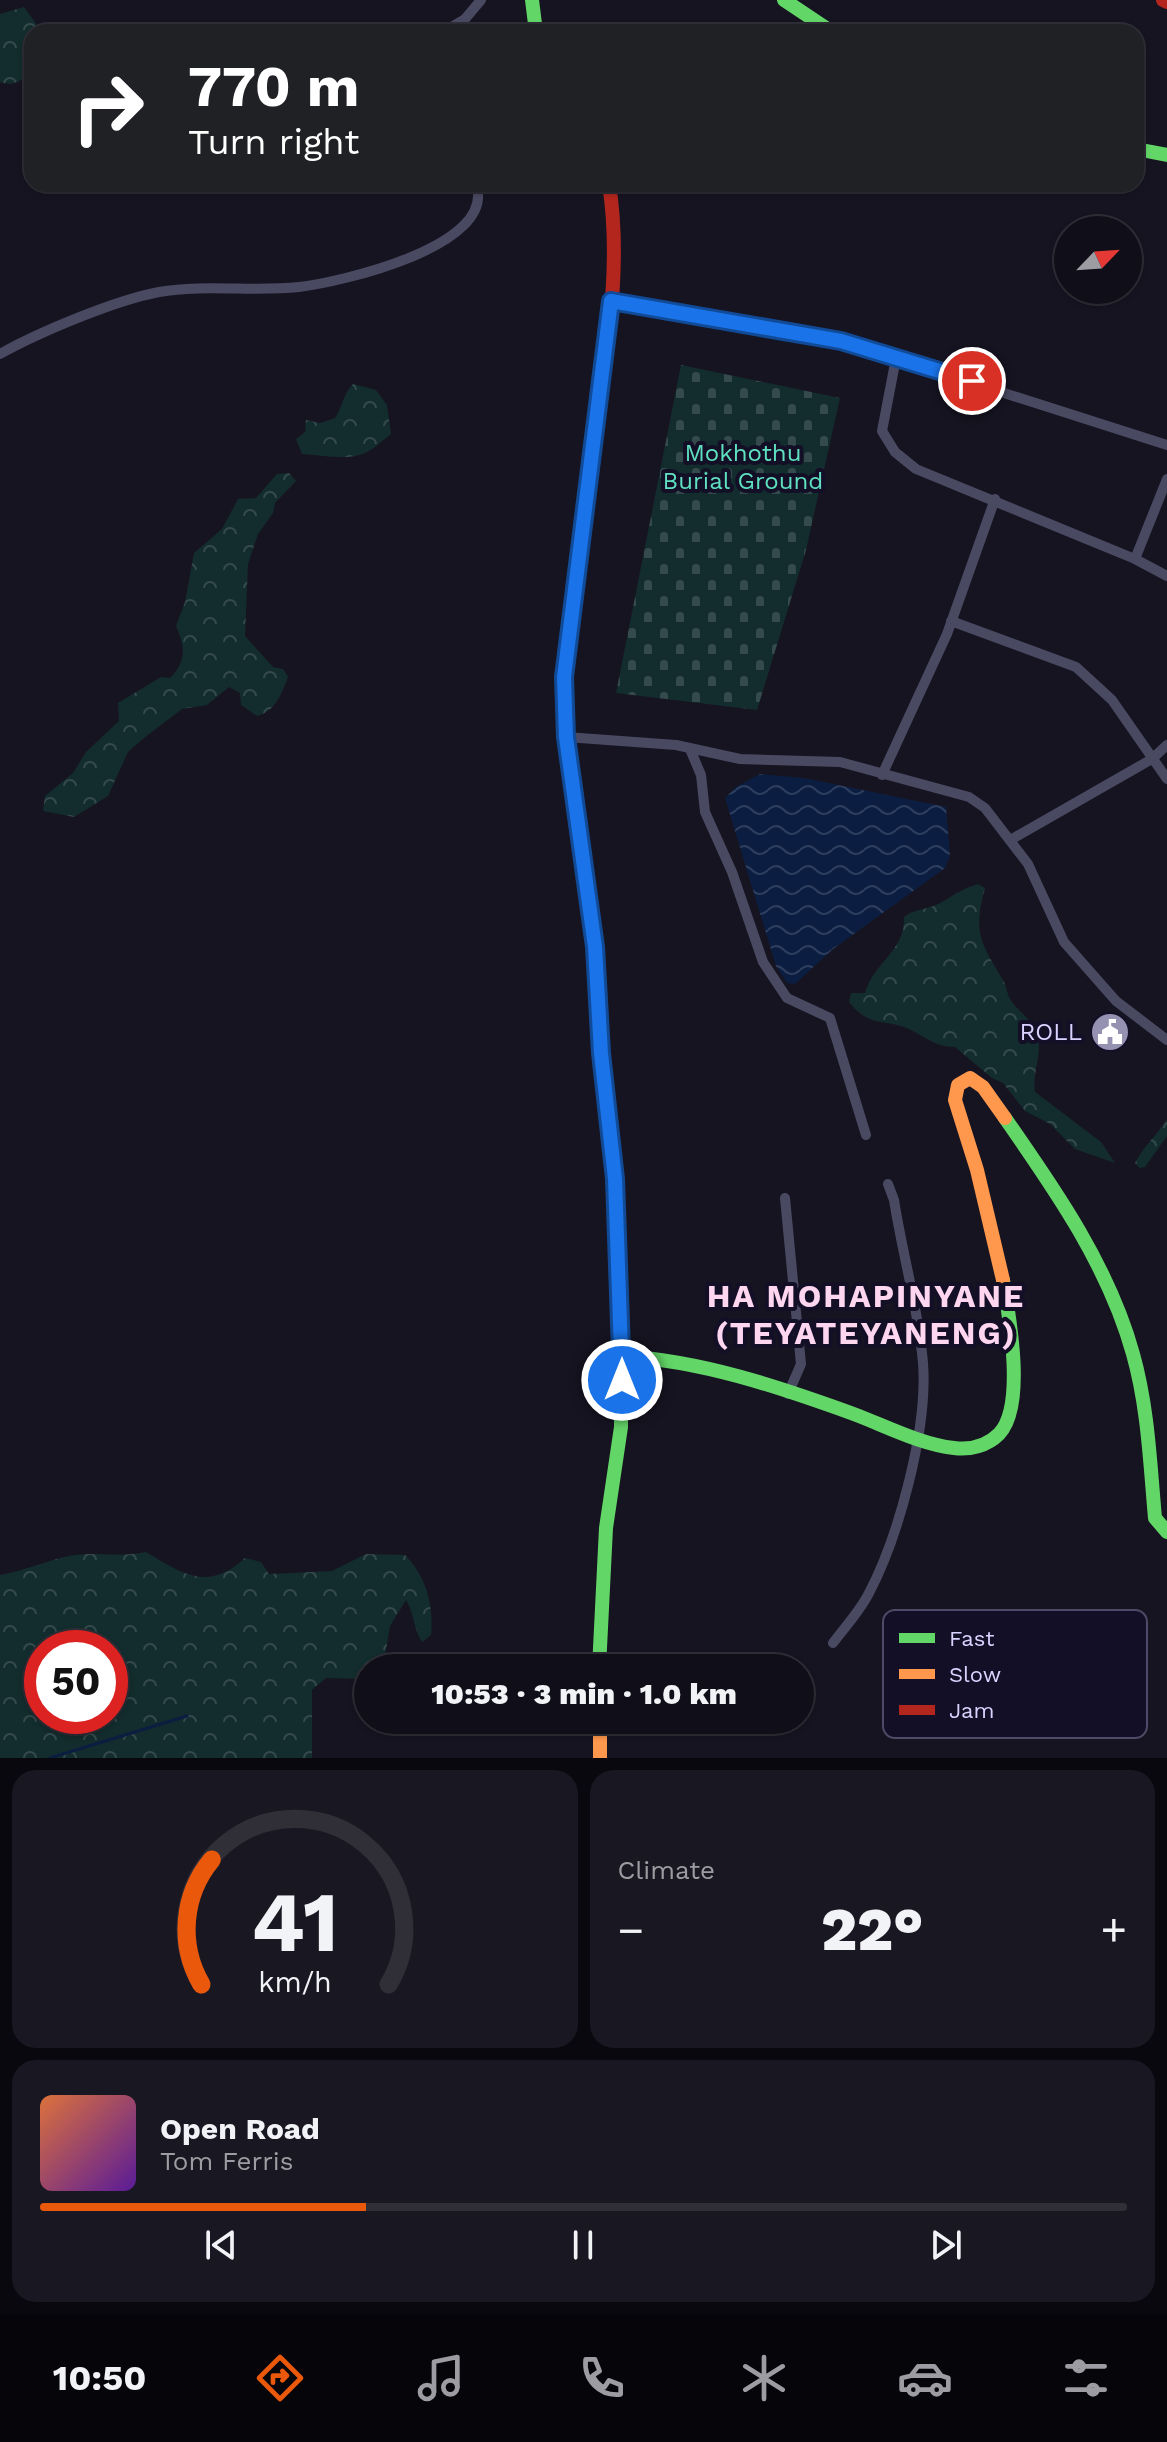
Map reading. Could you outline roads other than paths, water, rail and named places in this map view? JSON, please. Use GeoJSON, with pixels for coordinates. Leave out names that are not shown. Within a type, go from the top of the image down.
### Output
{"type":"FeatureCollection","features":[{"type":"Feature","properties":{"kind":"main road"},"geometry":{"type":"LineString","coordinates":[[532,0],[535,24]]}},
{"type":"Feature","properties":{"kind":"main road"},"geometry":{"type":"LineString","coordinates":[[784,0],[820,24]]}},
{"type":"Feature","properties":{"kind":"main road"},"geometry":{"type":"LineString","coordinates":[[1144,151],[1167,155]]}},
{"type":"Feature","properties":{"kind":"main road"},"geometry":{"type":"LineString","coordinates":[[600,1654],[604,1552],[621,1427],[622,1356],[615,1179],[601,1053],[595,947],[566,737],[564,677],[617,239],[610,192]]}},
{"type":"Feature","properties":{"kind":"main road"},"geometry":{"type":"LineString","coordinates":[[622,1356],[667,1357],[964,1450],[980,1446],[1005,1427],[1011,1401],[1009,1325],[993,1223],[955,1100],[958,1085],[970,1078],[983,1087],[1034,1160],[1095,1258],[1133,1354],[1155,1518],[1167,1532]]}},
{"type":"Feature","properties":{"kind":"main road"},"geometry":{"type":"LineString","coordinates":[[600,1734],[600,1758]]}},
{"type":"Feature","properties":{"kind":"street"},"geometry":{"type":"LineString","coordinates":[[458,24],[481,0]]}},
{"type":"Feature","properties":{"kind":"street"},"geometry":{"type":"LineString","coordinates":[[0,354],[119,303],[159,293],[203,288],[295,287],[362,275],[415,254],[461,230],[477,210],[478,192]]}},
{"type":"Feature","properties":{"kind":"street"},"geometry":{"type":"LineString","coordinates":[[611,301],[825,338],[1166,443]]}},
{"type":"Feature","properties":{"kind":"street"},"geometry":{"type":"LineString","coordinates":[[896,358],[882,431],[886,441],[916,469],[995,499],[1135,559],[1167,576]]}},
{"type":"Feature","properties":{"kind":"street"},"geometry":{"type":"LineString","coordinates":[[1135,559],[1167,479]]}},
{"type":"Feature","properties":{"kind":"street"},"geometry":{"type":"LineString","coordinates":[[882,775],[951,621],[995,499]]}},
{"type":"Feature","properties":{"kind":"street"},"geometry":{"type":"LineString","coordinates":[[951,621],[1076,667],[1105,692],[1167,779]]}},
{"type":"Feature","properties":{"kind":"street"},"geometry":{"type":"LineString","coordinates":[[566,737],[690,749],[740,759],[840,762],[969,797],[985,808],[1012,839],[1028,864],[1064,942],[1116,1001],[1167,1040]]}},
{"type":"Feature","properties":{"kind":"street"},"geometry":{"type":"LineString","coordinates":[[1012,839],[1152,759],[1167,745]]}},
{"type":"Feature","properties":{"kind":"street"},"geometry":{"type":"LineString","coordinates":[[690,749],[701,775],[705,812],[732,872],[763,962],[787,998],[830,1018],[866,1135]]}},
{"type":"Feature","properties":{"kind":"street"},"geometry":{"type":"LineString","coordinates":[[833,1643],[868,1595],[889,1547],[918,1438],[923,1363],[894,1200],[888,1184]]}},
{"type":"Feature","properties":{"kind":"street"},"geometry":{"type":"LineString","coordinates":[[785,1198],[801,1364],[788,1394]]}},
{"type":"Feature","properties":{"kind":"water"},"geometry":{"type":"Polygon","coordinates":[[[760,774],[804,778],[946,807],[950,856],[945,868],[833,949],[795,984],[787,983],[776,966],[725,798],[736,787],[760,774]]]}},
{"type":"Feature","properties":{"kind":"waterway"},"geometry":{"type":"LineString","coordinates":[[50,1758],[187,1716]]}},
{"type":"Feature","properties":{"kind":"place","name":"ROLL"},"geometry":{"type":"Point","coordinates":[1110,1032]}},
{"type":"Feature","properties":{"kind":"district","name":"HA MOHAPINYANE (TEYATEYANENG)"},"geometry":{"type":"Point","coordinates":[866,1314]}},
{"type":"Feature","properties":{"kind":"park label","name":"Mokhothu Burial Ground"},"geometry":{"type":"Point","coordinates":[743,467]}}]}
